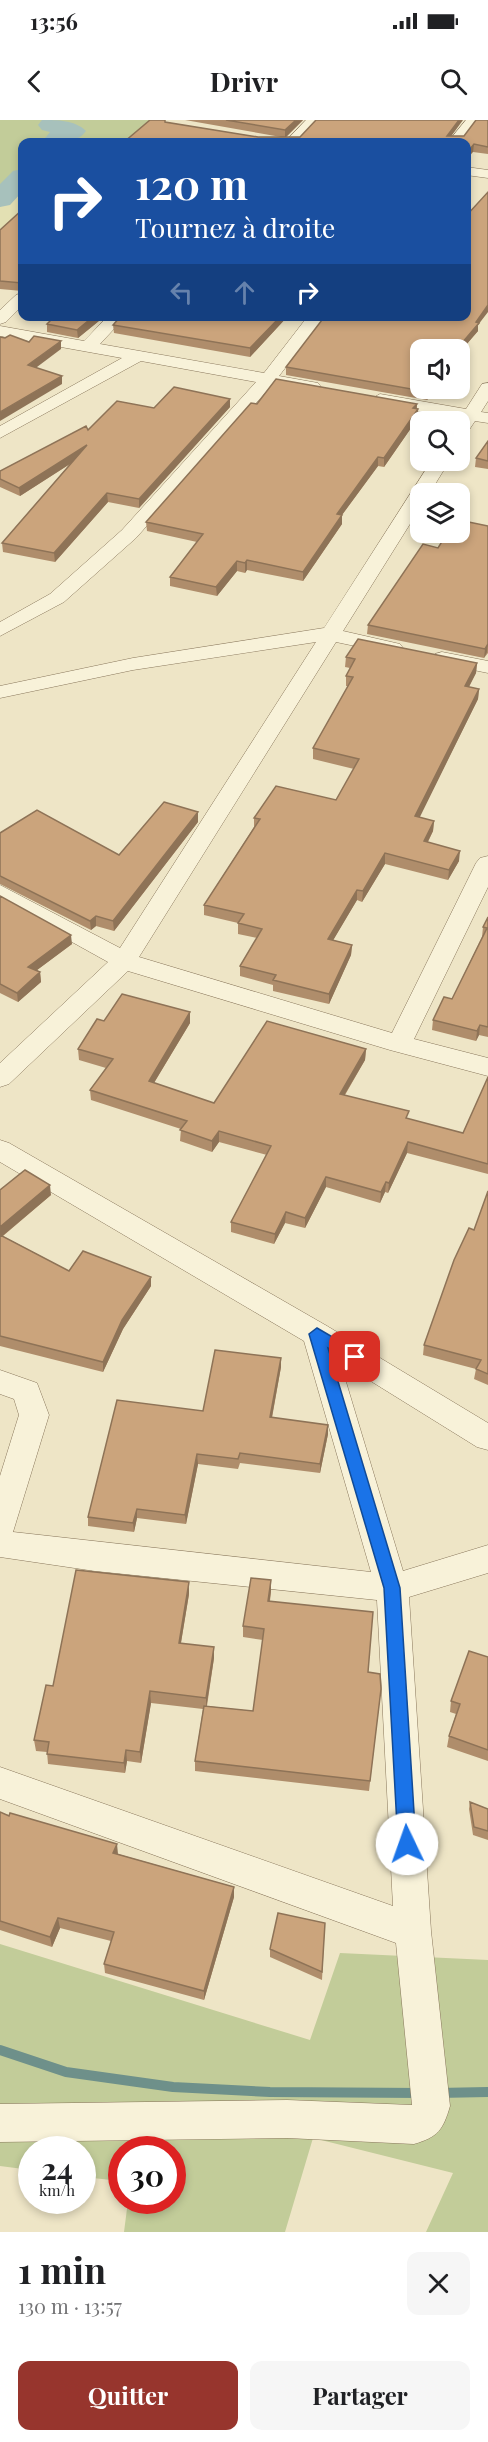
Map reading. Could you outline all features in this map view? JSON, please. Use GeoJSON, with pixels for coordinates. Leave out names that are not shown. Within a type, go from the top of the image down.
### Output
{"type":"FeatureCollection","features":[{"type":"Feature","properties":{"kind":"street"},"geometry":{"type":"LineString","coordinates":[[296,138],[314,120]]}},
{"type":"Feature","properties":{"kind":"street"},"geometry":{"type":"LineString","coordinates":[[458,138],[473,120]]}},
{"type":"Feature","properties":{"kind":"street"},"geometry":{"type":"LineString","coordinates":[[471,172],[488,174]]}},
{"type":"Feature","properties":{"kind":"street"},"geometry":{"type":"LineString","coordinates":[[0,320],[18,302]]}},
{"type":"Feature","properties":{"kind":"street"},"geometry":{"type":"LineString","coordinates":[[88,347],[113,321]]}},
{"type":"Feature","properties":{"kind":"street"},"geometry":{"type":"LineString","coordinates":[[0,630],[57,598],[129,534],[268,379],[313,321]]}},
{"type":"Feature","properties":{"kind":"street"},"geometry":{"type":"LineString","coordinates":[[0,331],[324,389]]}},
{"type":"Feature","properties":{"kind":"street"},"geometry":{"type":"LineString","coordinates":[[0,433],[138,356]]}},
{"type":"Feature","properties":{"kind":"street"},"geometry":{"type":"LineString","coordinates":[[358,395],[479,416],[488,388]]}},
{"type":"Feature","properties":{"kind":"street"},"geometry":{"type":"LineString","coordinates":[[0,1078],[124,961],[328,634],[434,471]]}},
{"type":"Feature","properties":{"kind":"street"},"geometry":{"type":"LineString","coordinates":[[0,692],[133,664],[328,634],[488,667]]}},
{"type":"Feature","properties":{"kind":"street"},"geometry":{"type":"LineString","coordinates":[[399,1044],[488,863]]}},
{"type":"Feature","properties":{"kind":"street"},"geometry":{"type":"LineString","coordinates":[[0,892],[124,961],[399,1044],[488,1067]]}},
{"type":"Feature","properties":{"kind":"street"},"geometry":{"type":"LineString","coordinates":[[0,1150],[317,1334],[488,1438]]}},
{"type":"Feature","properties":{"kind":"street"},"geometry":{"type":"LineString","coordinates":[[0,2123],[287,2119],[414,2125],[423,2123],[431,2106],[413,1931],[392,1588],[317,1334]]}},
{"type":"Feature","properties":{"kind":"street"},"geometry":{"type":"LineString","coordinates":[[0,1382],[27,1391],[34,1414],[0,1526]]}},
{"type":"Feature","properties":{"kind":"street"},"geometry":{"type":"LineString","coordinates":[[0,1544],[95,1557],[392,1588],[488,1559]]}},
{"type":"Feature","properties":{"kind":"street"},"geometry":{"type":"LineString","coordinates":[[0,1783],[413,1931]]}},
{"type":"Feature","properties":{"kind":"shaded area"},"geometry":{"type":"Polygon","coordinates":[[[18,192],[18,215],[0,230],[0,207],[18,192]]]}},
{"type":"Feature","properties":{"kind":"green space"},"geometry":{"type":"Polygon","coordinates":[[[0,120],[162,120],[134,138],[18,138],[18,192],[0,207],[0,120]]]}},
{"type":"Feature","properties":{"kind":"green space"},"geometry":{"type":"Polygon","coordinates":[[[0,1944],[310,2040],[340,1953],[488,1960],[488,2232],[426,2232],[453,2173],[313,2138],[285,2232],[124,2232],[126,2214],[186,2214],[186,2136],[108,2136],[108,2180],[96,2178],[96,2136],[18,2136],[18,2168],[0,2166],[0,1944]]]}},
{"type":"Feature","properties":{"kind":"building"},"geometry":{"type":"Polygon","coordinates":[[[150,120],[165,120],[165,122],[258,137],[300,137],[316,120],[459,120],[447,136],[464,136],[476,120],[488,120],[488,147],[474,144],[471,148],[471,138],[129,138],[150,120]]]}},
{"type":"Feature","properties":{"kind":"building"},"geometry":{"type":"Polygon","coordinates":[[[226,120],[296,120],[285,130],[226,120]]]}},
{"type":"Feature","properties":{"kind":"building"},"geometry":{"type":"Polygon","coordinates":[[[488,192],[488,305],[476,322],[479,323],[465,339],[410,339],[410,389],[286,367],[321,321],[471,321],[471,211],[488,192]]]}},
{"type":"Feature","properties":{"kind":"building"},"geometry":{"type":"Polygon","coordinates":[[[18,214],[18,283],[0,281],[0,230],[18,214]]]}},
{"type":"Feature","properties":{"kind":"building"},"geometry":{"type":"Polygon","coordinates":[[[50,321],[88,321],[77,330],[47,324],[50,321]]]}},
{"type":"Feature","properties":{"kind":"building"},"geometry":{"type":"Polygon","coordinates":[[[117,321],[276,321],[250,348],[113,325],[117,321]]]}},
{"type":"Feature","properties":{"kind":"building"},"geometry":{"type":"Polygon","coordinates":[[[10,335],[29,342],[34,336],[61,341],[28,365],[62,376],[0,412],[0,337],[5,338],[10,335]]]}},
{"type":"Feature","properties":{"kind":"building"},"geometry":{"type":"Polygon","coordinates":[[[276,379],[417,404],[413,408],[418,409],[410,411],[410,421],[384,458],[378,457],[337,514],[342,515],[303,572],[247,560],[245,563],[237,561],[216,587],[170,577],[203,534],[146,522],[251,403],[257,404],[276,379]]]}},
{"type":"Feature","properties":{"kind":"building"},"geometry":{"type":"Polygon","coordinates":[[[174,387],[230,399],[139,499],[107,493],[54,553],[2,543],[87,445],[19,488],[0,479],[0,471],[86,426],[88,430],[117,401],[154,408],[174,387]]]}},
{"type":"Feature","properties":{"kind":"building"},"geometry":{"type":"Polygon","coordinates":[[[488,441],[488,461],[476,458],[488,441]]]}},
{"type":"Feature","properties":{"kind":"building"},"geometry":{"type":"Polygon","coordinates":[[[470,522],[488,526],[488,644],[485,649],[368,625],[423,544],[438,548],[441,543],[470,543],[470,522]]]}},
{"type":"Feature","properties":{"kind":"building"},"geometry":{"type":"Polygon","coordinates":[[[358,639],[477,663],[465,686],[479,689],[415,816],[434,821],[424,841],[460,851],[449,870],[385,853],[363,891],[357,890],[328,939],[352,945],[329,994],[273,980],[276,975],[240,966],[262,929],[238,923],[244,914],[204,905],[260,819],[254,818],[276,786],[336,800],[359,759],[313,748],[353,677],[346,676],[355,659],[346,657],[358,639]]]}},
{"type":"Feature","properties":{"kind":"building"},"geometry":{"type":"Polygon","coordinates":[[[164,802],[198,812],[113,921],[96,916],[90,921],[0,876],[0,833],[37,810],[119,855],[164,802]]]}},
{"type":"Feature","properties":{"kind":"building"},"geometry":{"type":"Polygon","coordinates":[[[0,896],[71,935],[28,967],[40,972],[17,993],[0,984],[0,896]]]}},
{"type":"Feature","properties":{"kind":"building"},"geometry":{"type":"Polygon","coordinates":[[[488,917],[488,1027],[480,1025],[477,1031],[433,1020],[444,997],[452,999],[487,928],[483,927],[488,917]]]}},
{"type":"Feature","properties":{"kind":"building"},"geometry":{"type":"Polygon","coordinates":[[[122,994],[190,1012],[149,1081],[214,1103],[267,1021],[366,1049],[340,1094],[409,1111],[406,1118],[463,1133],[488,1077],[488,1164],[408,1142],[389,1183],[386,1182],[381,1192],[326,1177],[305,1218],[286,1212],[275,1234],[231,1222],[271,1146],[219,1131],[212,1141],[180,1130],[187,1121],[90,1090],[113,1059],[78,1049],[97,1019],[104,1021],[122,994]]]}},
{"type":"Feature","properties":{"kind":"building"},"geometry":{"type":"Polygon","coordinates":[[[25,1170],[50,1185],[0,1227],[0,1190],[25,1170]]]}},
{"type":"Feature","properties":{"kind":"building"},"geometry":{"type":"Polygon","coordinates":[[[488,1191],[488,1374],[476,1369],[481,1360],[424,1345],[454,1260],[469,1228],[474,1230],[488,1191]]]}},
{"type":"Feature","properties":{"kind":"building"},"geometry":{"type":"Polygon","coordinates":[[[0,1235],[69,1271],[83,1251],[151,1277],[122,1320],[103,1362],[0,1336],[0,1235]]]}},
{"type":"Feature","properties":{"kind":"building"},"geometry":{"type":"Polygon","coordinates":[[[215,1350],[281,1358],[270,1417],[328,1425],[320,1464],[240,1453],[238,1459],[197,1454],[185,1515],[137,1509],[133,1523],[88,1517],[117,1400],[203,1411],[215,1350]]]}},
{"type":"Feature","properties":{"kind":"building"},"geometry":{"type":"Polygon","coordinates":[[[76,1570],[189,1582],[179,1643],[214,1647],[206,1698],[150,1691],[140,1752],[126,1750],[124,1763],[47,1754],[49,1742],[34,1740],[46,1685],[53,1686],[76,1570]]]}},
{"type":"Feature","properties":{"kind":"building"},"geometry":{"type":"Polygon","coordinates":[[[251,1578],[271,1580],[268,1601],[373,1612],[368,1672],[380,1674],[381,1689],[370,1781],[195,1761],[204,1706],[253,1711],[264,1629],[243,1626],[251,1578]]]}},
{"type":"Feature","properties":{"kind":"building"},"geometry":{"type":"Polygon","coordinates":[[[469,1651],[488,1657],[488,1750],[449,1736],[460,1704],[451,1701],[469,1651]]]}},
{"type":"Feature","properties":{"kind":"building"},"geometry":{"type":"Polygon","coordinates":[[[470,1802],[488,1809],[488,1831],[474,1827],[470,1802]]]}},
{"type":"Feature","properties":{"kind":"building"},"geometry":{"type":"Polygon","coordinates":[[[0,1812],[117,1844],[113,1853],[234,1887],[204,1991],[104,1964],[114,1932],[58,1918],[50,1937],[0,1921],[0,1812]]]}},
{"type":"Feature","properties":{"kind":"building"},"geometry":{"type":"Polygon","coordinates":[[[278,1913],[325,1923],[322,1972],[270,1949],[278,1913]]]}},
{"type":"Feature","properties":{"kind":"waterway"},"geometry":{"type":"LineString","coordinates":[[55,120],[51,125],[69,127],[73,131],[59,138]]}},
{"type":"Feature","properties":{"kind":"waterway"},"geometry":{"type":"LineString","coordinates":[[0,199],[18,181]]}},
{"type":"Feature","properties":{"kind":"waterway"},"geometry":{"type":"LineString","coordinates":[[0,2050],[66,2072],[173,2087],[270,2092],[422,2093]]}},
{"type":"Feature","properties":{"kind":"waterway"},"geometry":{"type":"LineString","coordinates":[[438,2093],[488,2092]]}},
{"type":"Feature","properties":{"kind":"route"},"geometry":{"type":"LineString","coordinates":[[355,1357],[317,1334],[392,1588],[407,1844]]}}]}
